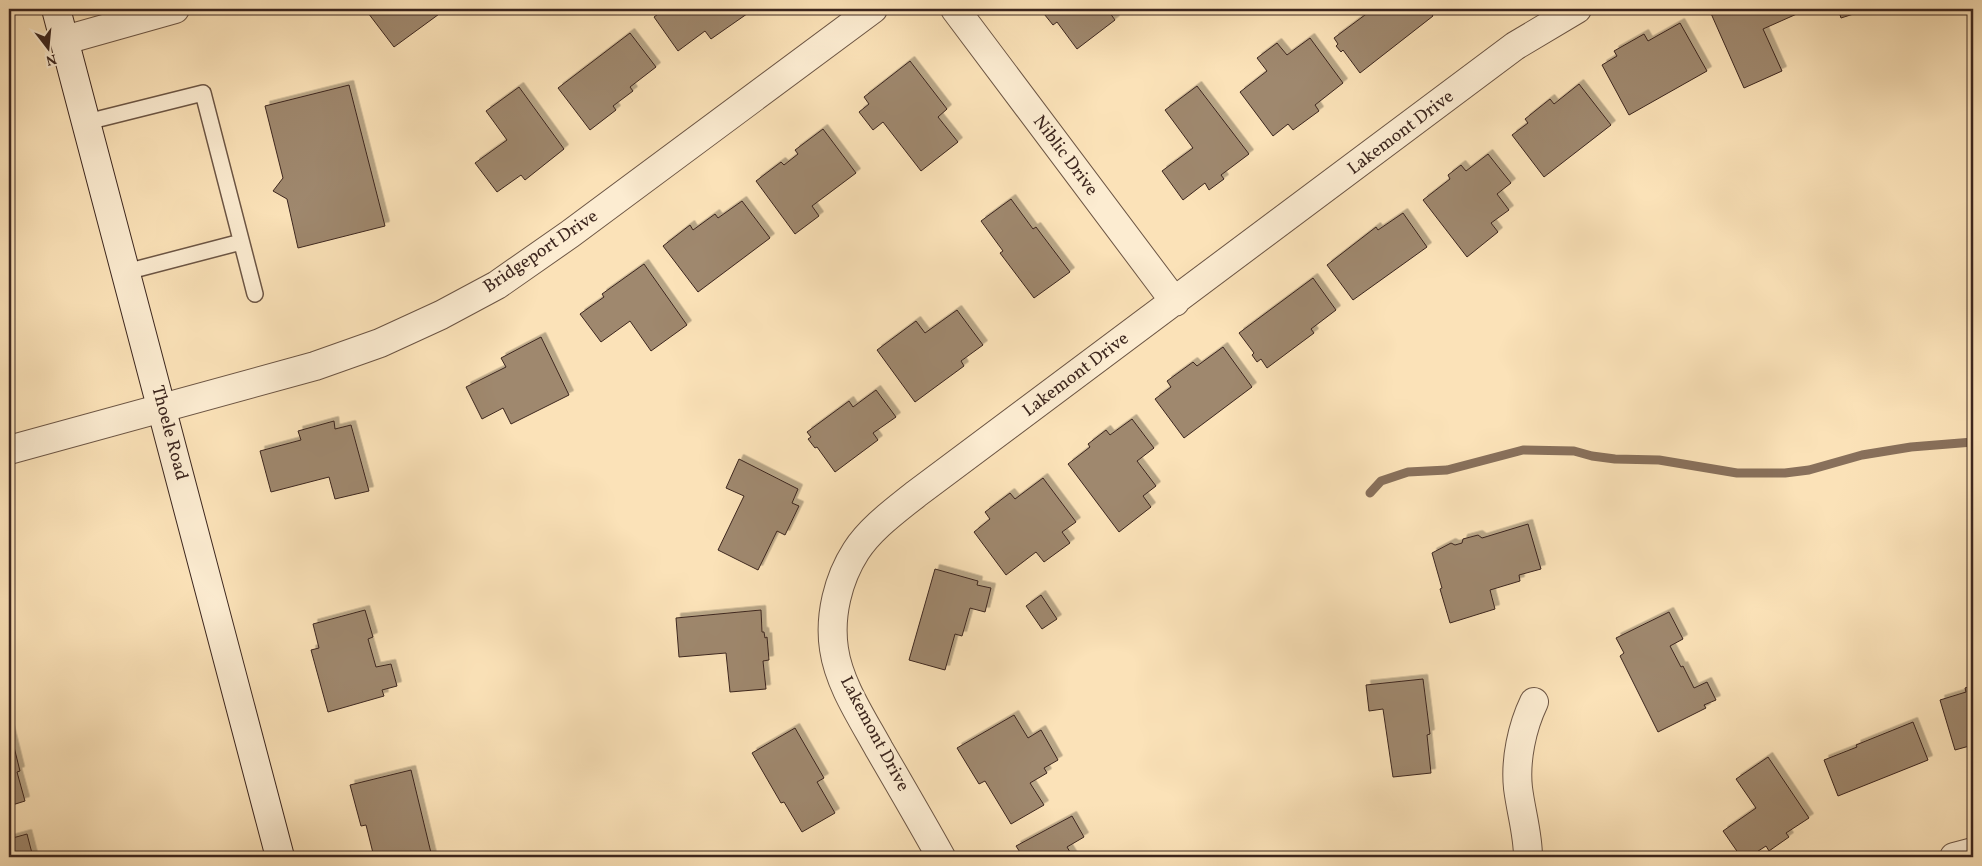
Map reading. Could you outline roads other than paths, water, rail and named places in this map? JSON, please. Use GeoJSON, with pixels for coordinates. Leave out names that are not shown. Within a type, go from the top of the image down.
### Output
{"type":"FeatureCollection","features":[{"type":"Feature","properties":{"kind":"street","name":"Thoele Road"},"geometry":{"type":"LineString","coordinates":[[56,9],[280,857]]}},
{"type":"Feature","properties":{"kind":"street"},"geometry":{"type":"LineString","coordinates":[[65,40],[175,9]]}},
{"type":"Feature","properties":{"kind":"street","name":"Bridgeport Drive"},"geometry":{"type":"LineString","coordinates":[[9,450],[315,366],[380,343],[441,315],[497,285],[570,234],[873,9]]}},
{"type":"Feature","properties":{"kind":"street","name":"Niblic Drive"},"geometry":{"type":"LineString","coordinates":[[955,9],[1174,302]]}},
{"type":"Feature","properties":{"kind":"street","name":"Lakemont Drive"},"geometry":{"type":"LineString","coordinates":[[942,857],[860,716],[842,678],[834,649],[833,618],[838,587],[856,551],[880,524],[924,488],[1515,46],[1577,9]]}},
{"type":"Feature","properties":{"kind":"street"},"geometry":{"type":"LineString","coordinates":[[1528,857],[1528,839],[1518,787],[1519,756],[1525,722],[1534,702]]}},
{"type":"Feature","properties":{"kind":"street"},"geometry":{"type":"LineString","coordinates":[[1954,857],[1973,852]]}},
{"type":"Feature","properties":{"kind":"lane"},"geometry":{"type":"LineString","coordinates":[[87,122],[203,94],[255,294]]}},
{"type":"Feature","properties":{"kind":"lane"},"geometry":{"type":"LineString","coordinates":[[126,272],[241,242]]}},
{"type":"Feature","properties":{"kind":"waterway"},"geometry":{"type":"LineString","coordinates":[[1370,493],[1381,481],[1408,472],[1447,470],[1523,450],[1574,451],[1615,459],[1659,460],[1737,473],[1785,473],[1809,470],[1862,455],[1911,447],[1973,442]]}}]}
